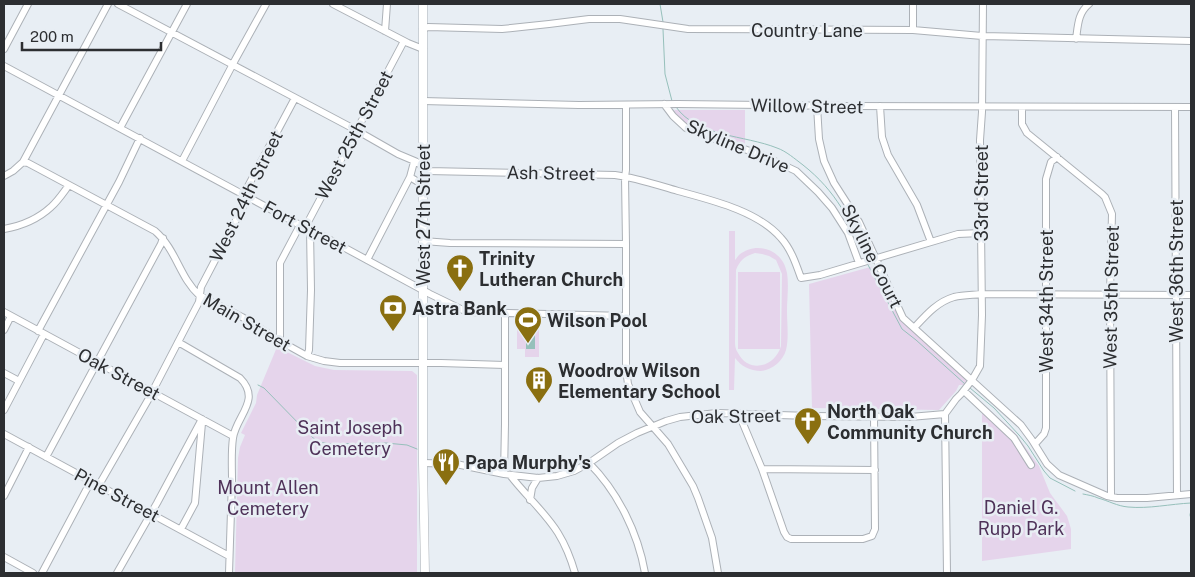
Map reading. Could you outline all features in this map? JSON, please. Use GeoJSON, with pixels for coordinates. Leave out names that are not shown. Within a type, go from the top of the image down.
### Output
{"type":"FeatureCollection","features":[{"type":"Feature","properties":{"kind":"main road","name":"West 27th Street"},"geometry":{"type":"LineString","coordinates":[[423,4],[423,463],[425,573]]}},
{"type":"Feature","properties":{"kind":"street"},"geometry":{"type":"LineString","coordinates":[[4,49],[28,4]]}},
{"type":"Feature","properties":{"kind":"street"},"geometry":{"type":"LineString","coordinates":[[4,176],[14,171],[23,162],[108,4]]}},
{"type":"Feature","properties":{"kind":"street","name":"Ash Street"},"geometry":{"type":"LineString","coordinates":[[118,4],[398,154],[417,162],[428,171],[615,174],[712,201],[749,214],[780,236],[793,255],[801,278],[958,234],[981,233]]}},
{"type":"Feature","properties":{"kind":"street"},"geometry":{"type":"LineString","coordinates":[[120,128],[187,4]]}},
{"type":"Feature","properties":{"kind":"street"},"geometry":{"type":"LineString","coordinates":[[182,161],[266,4]]}},
{"type":"Feature","properties":{"kind":"street"},"geometry":{"type":"LineString","coordinates":[[333,4],[423,49]]}},
{"type":"Feature","properties":{"kind":"street"},"geometry":{"type":"LineString","coordinates":[[385,31],[387,4]]}},
{"type":"Feature","properties":{"kind":"street"},"geometry":{"type":"LineString","coordinates":[[913,4],[913,30]]}},
{"type":"Feature","properties":{"kind":"street","name":"33rd Street"},"geometry":{"type":"LineString","coordinates":[[945,414],[964,391],[980,366],[982,294],[980,140],[983,4]]}},
{"type":"Feature","properties":{"kind":"street"},"geometry":{"type":"LineString","coordinates":[[1076,39],[1080,15],[1089,4]]}},
{"type":"Feature","properties":{"kind":"street","name":"Country Lane"},"geometry":{"type":"LineString","coordinates":[[423,29],[428,27],[502,29],[589,19],[620,19],[688,29],[913,30],[982,36],[1191,41]]}},
{"type":"Feature","properties":{"kind":"street","name":"West 25th Street"},"geometry":{"type":"LineString","coordinates":[[280,341],[280,263],[298,229],[308,222],[404,41]]}},
{"type":"Feature","properties":{"kind":"street","name":"Fort Street"},"geometry":{"type":"LineString","coordinates":[[4,66],[467,312],[626,316]]}},
{"type":"Feature","properties":{"kind":"street","name":"West 24th Street"},"geometry":{"type":"LineString","coordinates":[[99,485],[152,392],[199,302],[201,287],[246,201],[246,190],[295,98]]}},
{"type":"Feature","properties":{"kind":"street","name":"Willow Street"},"geometry":{"type":"LineString","coordinates":[[423,101],[579,105],[1191,108]]}},
{"type":"Feature","properties":{"kind":"street","name":"Skyline Drive"},"geometry":{"type":"LineString","coordinates":[[666,104],[673,116],[686,128],[762,155],[796,170],[832,208],[848,233],[859,263]]}},
{"type":"Feature","properties":{"kind":"street"},"geometry":{"type":"LineString","coordinates":[[626,105],[626,369],[628,384],[640,412],[668,444],[693,486],[712,538],[718,573]]}},
{"type":"Feature","properties":{"kind":"street","name":"Skyline Court"},"geometry":{"type":"LineString","coordinates":[[817,106],[819,139],[824,161],[834,183],[859,222],[900,312],[914,328],[972,380]]}},
{"type":"Feature","properties":{"kind":"street"},"geometry":{"type":"LineString","coordinates":[[880,106],[882,137],[888,155],[918,205],[931,242]]}},
{"type":"Feature","properties":{"kind":"street","name":"West 35th Street"},"geometry":{"type":"LineString","coordinates":[[1022,107],[1022,124],[1028,133],[1102,194],[1112,214],[1110,295],[1112,497]]}},
{"type":"Feature","properties":{"kind":"street","name":"West 36th Street"},"geometry":{"type":"LineString","coordinates":[[1175,107],[1177,495]]}},
{"type":"Feature","properties":{"kind":"street"},"geometry":{"type":"LineString","coordinates":[[4,410],[140,138]]}},
{"type":"Feature","properties":{"kind":"street","name":"West 34th Street"},"geometry":{"type":"LineString","coordinates":[[1035,444],[1044,434],[1046,428],[1046,179],[1051,162],[1057,157]]}},
{"type":"Feature","properties":{"kind":"street","name":"Main Street"},"geometry":{"type":"LineString","coordinates":[[23,162],[155,231],[176,258],[194,290],[200,295],[242,317],[307,356],[340,363],[505,365]]}},
{"type":"Feature","properties":{"kind":"street"},"geometry":{"type":"LineString","coordinates":[[367,260],[410,177],[414,162]]}},
{"type":"Feature","properties":{"kind":"street"},"geometry":{"type":"LineString","coordinates":[[410,177],[423,185]]}},
{"type":"Feature","properties":{"kind":"street"},"geometry":{"type":"LineString","coordinates":[[4,229],[38,216],[50,207],[69,185]]}},
{"type":"Feature","properties":{"kind":"street"},"geometry":{"type":"LineString","coordinates":[[307,356],[309,350],[311,290],[310,229]]}},
{"type":"Feature","properties":{"kind":"street"},"geometry":{"type":"LineString","coordinates":[[46,457],[161,244],[162,238]]}},
{"type":"Feature","properties":{"kind":"street"},"geometry":{"type":"LineString","coordinates":[[423,241],[450,243],[626,244]]}},
{"type":"Feature","properties":{"kind":"street"},"geometry":{"type":"LineString","coordinates":[[914,328],[930,311],[944,301],[956,297],[982,294],[1191,295]]}},
{"type":"Feature","properties":{"kind":"street","name":"Oak Street"},"geometry":{"type":"LineString","coordinates":[[4,312],[233,436]]}},
{"type":"Feature","properties":{"kind":"street"},"geometry":{"type":"LineString","coordinates":[[505,313],[507,474],[558,532],[571,559],[575,573]]}},
{"type":"Feature","properties":{"kind":"street"},"geometry":{"type":"LineString","coordinates":[[4,330],[11,316]]}},
{"type":"Feature","properties":{"kind":"street"},"geometry":{"type":"LineString","coordinates":[[178,342],[240,378],[246,384],[248,403],[233,436],[229,573]]}},
{"type":"Feature","properties":{"kind":"street"},"geometry":{"type":"LineString","coordinates":[[4,373],[19,381]]}},
{"type":"Feature","properties":{"kind":"street"},"geometry":{"type":"LineString","coordinates":[[972,380],[1021,425],[1047,464],[1059,476],[1112,497],[1147,498],[1191,494]]}},
{"type":"Feature","properties":{"kind":"street"},"geometry":{"type":"LineString","coordinates":[[964,391],[1010,434],[1032,465]]}},
{"type":"Feature","properties":{"kind":"street","name":"Oak Street"},"geometry":{"type":"LineString","coordinates":[[423,463],[456,464],[538,478],[557,476],[574,471],[637,433],[680,417],[717,413],[910,417],[945,414]]}},
{"type":"Feature","properties":{"kind":"street"},"geometry":{"type":"LineString","coordinates":[[738,414],[762,469],[784,532],[787,537],[792,539],[863,539],[872,536],[875,529],[874,416]]}},
{"type":"Feature","properties":{"kind":"street"},"geometry":{"type":"LineString","coordinates":[[945,414],[947,573]]}},
{"type":"Feature","properties":{"kind":"street"},"geometry":{"type":"LineString","coordinates":[[117,573],[202,419]]}},
{"type":"Feature","properties":{"kind":"street"},"geometry":{"type":"LineString","coordinates":[[181,529],[195,503],[202,419]]}},
{"type":"Feature","properties":{"kind":"street","name":"Pine Street"},"geometry":{"type":"LineString","coordinates":[[4,434],[229,556]]}},
{"type":"Feature","properties":{"kind":"street"},"geometry":{"type":"LineString","coordinates":[[4,496],[29,447]]}},
{"type":"Feature","properties":{"kind":"street"},"geometry":{"type":"LineString","coordinates":[[590,463],[619,502],[636,538],[645,573]]}},
{"type":"Feature","properties":{"kind":"street"},"geometry":{"type":"LineString","coordinates":[[762,469],[875,470]]}},
{"type":"Feature","properties":{"kind":"street"},"geometry":{"type":"LineString","coordinates":[[530,500],[532,488],[538,478]]}},
{"type":"Feature","properties":{"kind":"street"},"geometry":{"type":"LineString","coordinates":[[42,573],[91,481]]}},
{"type":"Feature","properties":{"kind":"street"},"geometry":{"type":"LineString","coordinates":[[4,557],[33,573]]}},
{"type":"Feature","properties":{"kind":"green space"},"geometry":{"type":"Polygon","coordinates":[[[675,110],[745,110],[745,146],[696,130],[680,119],[675,110]]]}},
{"type":"Feature","properties":{"kind":"green space"},"geometry":{"type":"Polygon","coordinates":[[[729,231],[735,231],[735,260],[745,251],[763,248],[774,253],[784,263],[788,282],[788,336],[785,354],[780,361],[769,369],[757,371],[750,369],[743,366],[735,358],[734,390],[729,390],[729,231]],[[755,253],[746,257],[741,261],[736,270],[735,347],[743,360],[755,366],[768,363],[778,353],[781,346],[782,274],[776,260],[755,253]]]}},
{"type":"Feature","properties":{"kind":"green space"},"geometry":{"type":"Polygon","coordinates":[[[874,266],[902,322],[966,381],[963,385],[959,385],[939,410],[812,408],[809,284],[874,266]]]}},
{"type":"Feature","properties":{"kind":"green space"},"geometry":{"type":"Polygon","coordinates":[[[738,272],[780,272],[780,349],[738,349],[738,272]]]}},
{"type":"Feature","properties":{"kind":"green space","name":"Wilson Pool"},"geometry":{"type":"Polygon","coordinates":[[[517,328],[539,328],[539,357],[525,357],[525,349],[517,349],[517,328]]]}},
{"type":"Feature","properties":{"kind":"green space","name":"Saint Joseph Cemetery"},"geometry":{"type":"Polygon","coordinates":[[[277,347],[315,366],[334,370],[412,371],[417,375],[417,573],[235,573],[238,458],[245,435],[241,433],[256,403],[257,395],[277,347]]]}},
{"type":"Feature","properties":{"kind":"green space","name":"Daniel G. Rupp Park"},"geometry":{"type":"Polygon","coordinates":[[[982,403],[1015,433],[1039,466],[1050,493],[1067,516],[1071,529],[1071,549],[982,561],[982,403]]]}},
{"type":"Feature","properties":{"kind":"shaded area"},"geometry":{"type":"Polygon","coordinates":[[[526,332],[535,332],[535,349],[526,349],[526,332]]]}},
{"type":"Feature","properties":{"kind":"waterway"},"geometry":{"type":"LineString","coordinates":[[660,4],[663,22]]}},
{"type":"Feature","properties":{"kind":"waterway"},"geometry":{"type":"LineString","coordinates":[[663,29],[665,74],[672,101]]}},
{"type":"Feature","properties":{"kind":"waterway"},"geometry":{"type":"LineString","coordinates":[[676,107],[685,117],[709,130],[777,148],[803,165],[825,185],[833,196],[848,219],[866,259]]}},
{"type":"Feature","properties":{"kind":"waterway"},"geometry":{"type":"LineString","coordinates":[[867,263],[902,329],[965,384]]}},
{"type":"Feature","properties":{"kind":"waterway"},"geometry":{"type":"LineString","coordinates":[[258,385],[264,388],[305,430]]}},
{"type":"Feature","properties":{"kind":"waterway"},"geometry":{"type":"LineString","coordinates":[[970,388],[994,408],[1019,435],[1050,478],[1075,491]]}},
{"type":"Feature","properties":{"kind":"waterway"},"geometry":{"type":"LineString","coordinates":[[311,436],[318,442],[331,444],[386,443],[407,445],[417,449]]}},
{"type":"Feature","properties":{"kind":"waterway"},"geometry":{"type":"LineString","coordinates":[[1083,494],[1128,507],[1152,507],[1191,503]]}},
{"type":"Feature","properties":{"kind":"waterway"},"geometry":{"type":"LineString","coordinates":[[1191,510],[1191,519]]}},
{"type":"Feature","properties":{"kind":"place","name":"Trinity Lutheran Church"},"geometry":{"type":"Point","coordinates":[460,292]}},
{"type":"Feature","properties":{"kind":"place","name":"Astra Bank"},"geometry":{"type":"Point","coordinates":[393,332]}},
{"type":"Feature","properties":{"kind":"place","name":"Wilson Pool"},"geometry":{"type":"Point","coordinates":[528,344]}},
{"type":"Feature","properties":{"kind":"place","name":"Woodrow Wilson Elementary School"},"geometry":{"type":"Point","coordinates":[539,404]}},
{"type":"Feature","properties":{"kind":"place","name":"North Oak Community Church"},"geometry":{"type":"Point","coordinates":[808,445]}},
{"type":"Feature","properties":{"kind":"place","name":"Papa Murphy's"},"geometry":{"type":"Point","coordinates":[446,486]}},
{"type":"Feature","properties":{"kind":"park label","name":"Mount Allen Cemetery"},"geometry":{"type":"Point","coordinates":[268,497]}}]}
